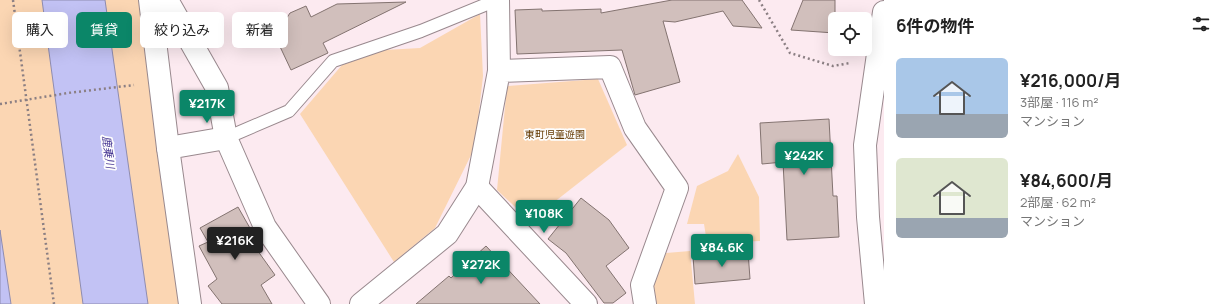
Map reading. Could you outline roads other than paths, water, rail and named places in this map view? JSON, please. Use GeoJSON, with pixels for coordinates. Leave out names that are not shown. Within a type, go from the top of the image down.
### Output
{"type":"FeatureCollection","features":[{"type":"Feature","properties":{"kind":"street"},"geometry":{"type":"LineString","coordinates":[[150,0],[168,148],[190,304]]}},
{"type":"Feature","properties":{"kind":"street"},"geometry":{"type":"LineString","coordinates":[[167,0],[217,88],[226,138],[265,228],[319,304]]}},
{"type":"Feature","properties":{"kind":"street"},"geometry":{"type":"LineString","coordinates":[[366,302],[447,234],[476,188],[499,71],[497,0]]}},
{"type":"Feature","properties":{"kind":"street"},"geometry":{"type":"LineString","coordinates":[[876,304],[868,217],[864,145],[884,12]]}},
{"type":"Feature","properties":{"kind":"street"},"geometry":{"type":"LineString","coordinates":[[499,71],[610,67],[635,128],[677,188],[642,285],[645,304]]}},
{"type":"Feature","properties":{"kind":"street"},"geometry":{"type":"LineString","coordinates":[[168,148],[226,138]]}},
{"type":"Feature","properties":{"kind":"street"},"geometry":{"type":"LineString","coordinates":[[476,188],[586,304]]}},
{"type":"Feature","properties":{"kind":"lane"},"geometry":{"type":"LineString","coordinates":[[226,138],[289,111],[333,61],[421,31],[497,0]]}},
{"type":"Feature","properties":{"kind":"water","name":"鹿乗川"},"geometry":{"type":"Polygon","coordinates":[[[42,0],[105,0],[107,12],[76,12],[76,48],[112,48],[148,304],[83,304],[48,48],[68,48],[68,12],[44,12],[42,0]]]}},
{"type":"Feature","properties":{"kind":"water"},"geometry":{"type":"Polygon","coordinates":[[[0,230],[11,304],[0,304],[0,230]]]}},
{"type":"Feature","properties":{"kind":"park label","name":"東町児童遊園"},"geometry":{"type":"Point","coordinates":[555,134]}}]}
